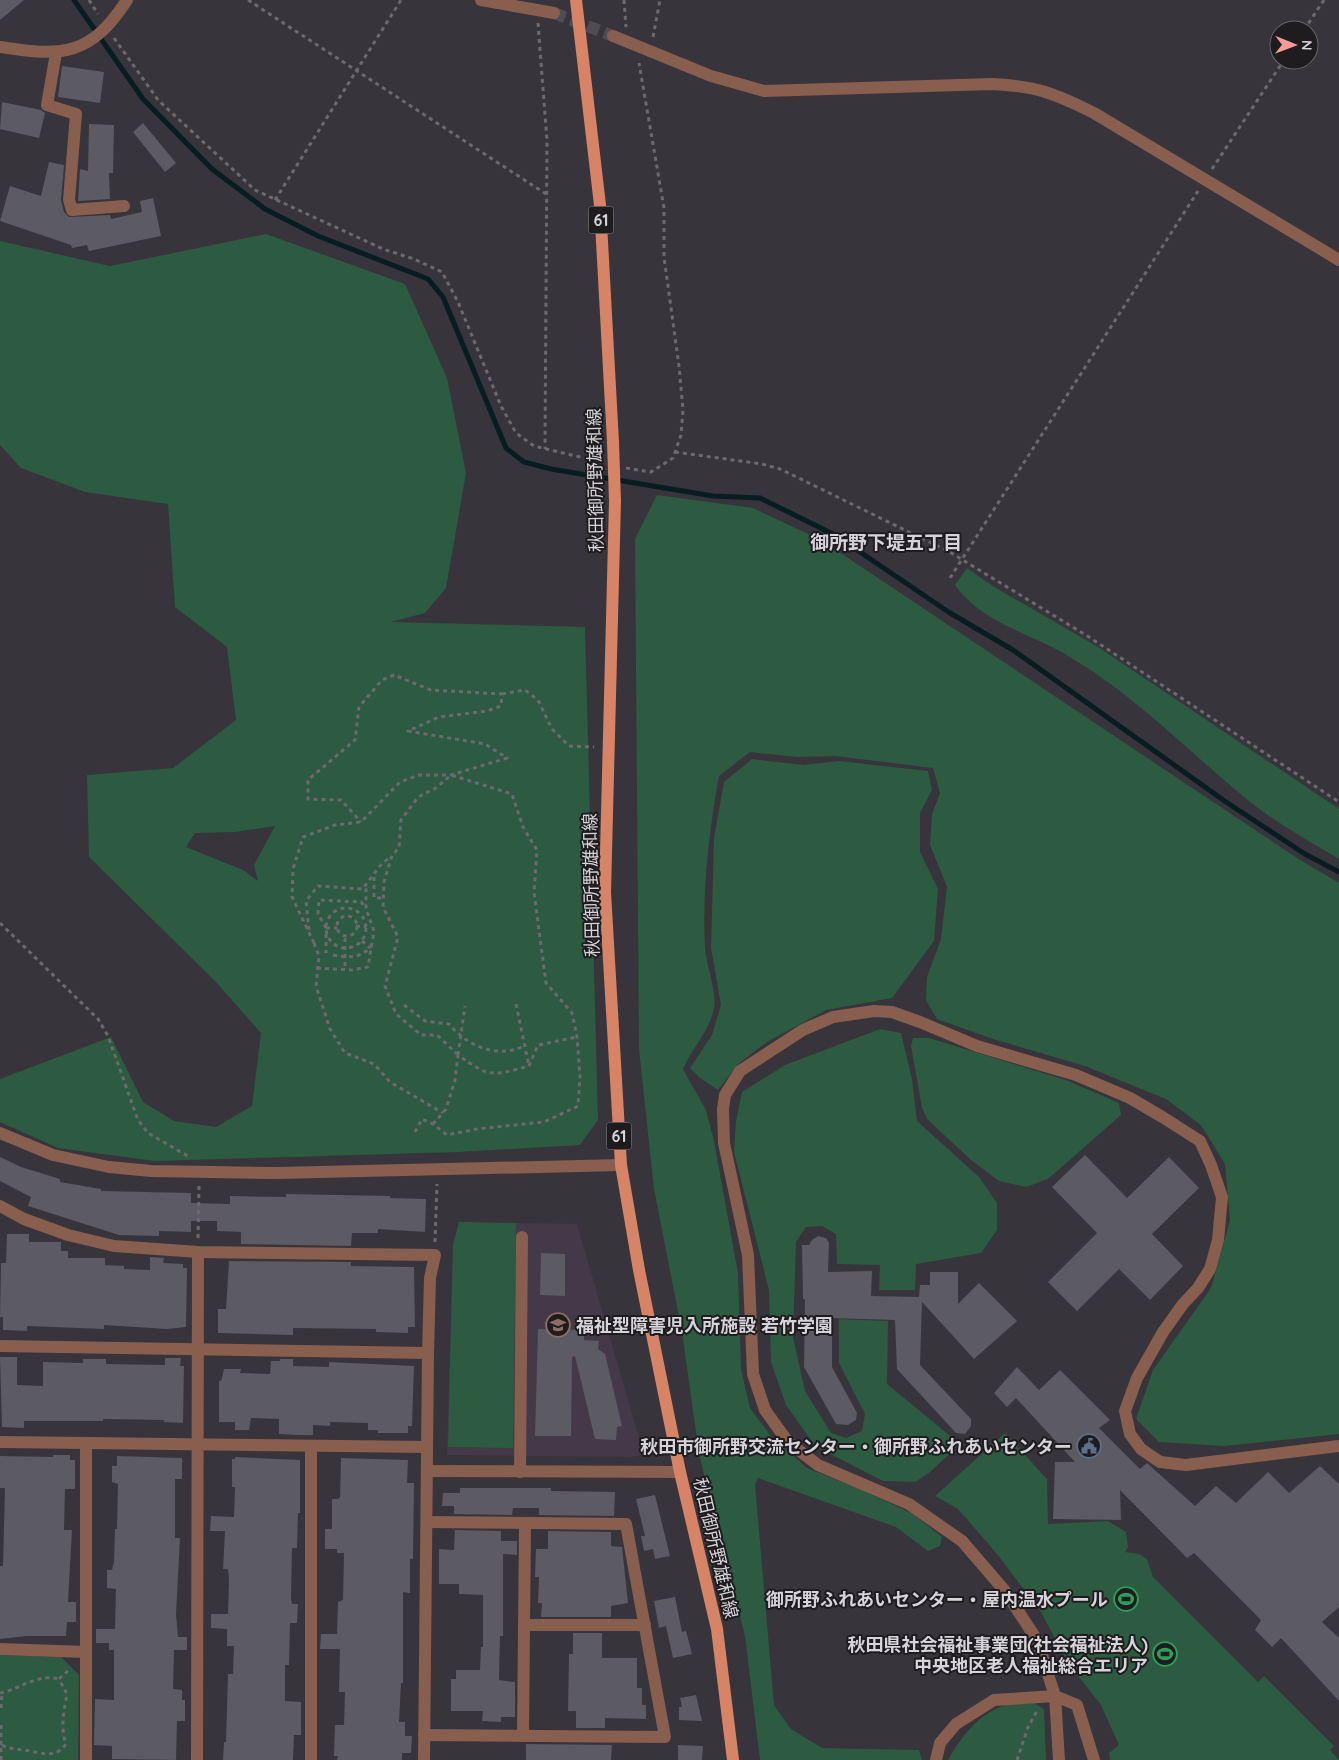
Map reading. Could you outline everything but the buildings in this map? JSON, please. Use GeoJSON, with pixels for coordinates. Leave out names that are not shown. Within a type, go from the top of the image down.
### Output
{"type":"FeatureCollection","features":[{"type":"Feature","properties":{"kind":"main road","name":"秋田御所野雄和線"},"geometry":{"type":"LineString","coordinates":[[576,0],[600,205],[613,442],[615,502],[605,892],[621,1165],[639,1270],[680,1472],[717,1629],[733,1760]]}},
{"type":"Feature","properties":{"kind":"street"},"geometry":{"type":"LineString","coordinates":[[0,47],[56,53],[93,40],[105,30],[128,0]]}},
{"type":"Feature","properties":{"kind":"street"},"geometry":{"type":"LineString","coordinates":[[481,0],[554,13]]}},
{"type":"Feature","properties":{"kind":"street"},"geometry":{"type":"LineString","coordinates":[[613,36],[711,76],[764,91],[992,84],[1022,86],[1055,94],[1094,113],[1339,260]]}},
{"type":"Feature","properties":{"kind":"street"},"geometry":{"type":"LineString","coordinates":[[56,53],[47,105],[76,114],[69,200],[72,210],[124,206]]}},
{"type":"Feature","properties":{"kind":"street"},"geometry":{"type":"LineString","coordinates":[[1059,1760],[1049,1697],[1037,1640],[1005,1591],[962,1541],[909,1504],[818,1465],[788,1442],[765,1410],[753,1374],[748,1255],[724,1143],[723,1108],[725,1095],[740,1071],[803,1030],[833,1017],[874,1011],[920,1022],[977,1046],[1076,1075],[1130,1098],[1164,1118],[1200,1141],[1211,1165],[1222,1197],[1218,1240],[1210,1269],[1198,1288],[1183,1304],[1163,1332],[1137,1378],[1126,1411],[1130,1434],[1141,1449],[1160,1462],[1186,1464],[1339,1446]]}},
{"type":"Feature","properties":{"kind":"street"},"geometry":{"type":"LineString","coordinates":[[0,1133],[53,1155],[79,1162],[151,1171],[213,1173],[621,1165]]}},
{"type":"Feature","properties":{"kind":"street"},"geometry":{"type":"LineString","coordinates":[[0,1206],[24,1219],[95,1242],[198,1252],[435,1255],[430,1278],[428,1353],[424,1760]]}},
{"type":"Feature","properties":{"kind":"street"},"geometry":{"type":"LineString","coordinates":[[520,1472],[522,1237]]}},
{"type":"Feature","properties":{"kind":"street"},"geometry":{"type":"LineString","coordinates":[[197,1760],[200,1349],[198,1252]]}},
{"type":"Feature","properties":{"kind":"street"},"geometry":{"type":"LineString","coordinates":[[0,1346],[428,1353]]}},
{"type":"Feature","properties":{"kind":"street"},"geometry":{"type":"LineString","coordinates":[[0,1442],[427,1447]]}},
{"type":"Feature","properties":{"kind":"street"},"geometry":{"type":"LineString","coordinates":[[86,1443],[86,1760]]}},
{"type":"Feature","properties":{"kind":"street"},"geometry":{"type":"LineString","coordinates":[[311,1446],[311,1760]]}},
{"type":"Feature","properties":{"kind":"street"},"geometry":{"type":"LineString","coordinates":[[427,1471],[680,1472]]}},
{"type":"Feature","properties":{"kind":"street"},"geometry":{"type":"LineString","coordinates":[[424,1735],[665,1737],[626,1524],[427,1522]]}},
{"type":"Feature","properties":{"kind":"street"},"geometry":{"type":"LineString","coordinates":[[523,1736],[525,1523]]}},
{"type":"Feature","properties":{"kind":"street"},"geometry":{"type":"LineString","coordinates":[[524,1625],[645,1625]]}},
{"type":"Feature","properties":{"kind":"street"},"geometry":{"type":"LineString","coordinates":[[0,1650],[86,1652]]}},
{"type":"Feature","properties":{"kind":"street"},"geometry":{"type":"LineString","coordinates":[[936,1760],[940,1743],[956,1724],[994,1700],[1049,1697],[1077,1705],[1094,1760]]}},
{"type":"Feature","properties":{"kind":"path"},"geometry":{"type":"LineString","coordinates":[[248,0],[546,194]]}},
{"type":"Feature","properties":{"kind":"path"},"geometry":{"type":"LineString","coordinates":[[275,200],[401,0]]}},
{"type":"Feature","properties":{"kind":"path"},"geometry":{"type":"LineString","coordinates":[[623,467],[651,472],[673,458],[681,435],[683,410],[664,257],[664,208],[624,0]]}},
{"type":"Feature","properties":{"kind":"path"},"geometry":{"type":"LineString","coordinates":[[651,53],[660,0]]}},
{"type":"Feature","properties":{"kind":"path"},"geometry":{"type":"LineString","coordinates":[[1311,20],[1324,0]]}},
{"type":"Feature","properties":{"kind":"path"},"geometry":{"type":"LineString","coordinates":[[537,10],[547,141],[545,450]]}},
{"type":"Feature","properties":{"kind":"path"},"geometry":{"type":"LineString","coordinates":[[105,30],[158,100],[255,190],[383,249],[414,259],[442,272],[458,302],[501,406],[516,433],[534,446],[545,450],[605,463]]}},
{"type":"Feature","properties":{"kind":"path"},"geometry":{"type":"LineString","coordinates":[[950,578],[1277,70]]}},
{"type":"Feature","properties":{"kind":"path"},"geometry":{"type":"LineString","coordinates":[[675,452],[762,464],[780,469],[948,551],[1089,637],[1339,802]]}},
{"type":"Feature","properties":{"kind":"path"},"geometry":{"type":"LineString","coordinates":[[361,822],[341,800],[308,799],[308,780],[355,740],[359,707],[382,680],[394,675],[431,690],[502,694],[525,690],[538,700],[552,729],[569,746],[609,748]]}},
{"type":"Feature","properties":{"kind":"path"},"geometry":{"type":"LineString","coordinates":[[314,943],[292,897],[294,869],[303,837],[335,825],[361,822],[400,782],[419,775],[452,775],[507,758],[485,744],[408,731],[439,717],[487,711],[501,706],[502,694]]}},
{"type":"Feature","properties":{"kind":"path"},"geometry":{"type":"LineString","coordinates":[[452,775],[436,788],[418,797],[401,820],[399,847],[391,858],[384,882],[383,907],[398,937],[385,986],[396,1014],[421,1035],[437,1035],[458,1055],[484,1073],[505,1073],[529,1066]]}},
{"type":"Feature","properties":{"kind":"path"},"geometry":{"type":"LineString","coordinates":[[415,1132],[422,1119],[433,1124],[447,1135],[477,1129],[544,1122],[578,1106],[580,1077],[577,1037],[572,1013],[546,983],[534,892],[537,850],[523,827],[512,794],[452,775]]}},
{"type":"Feature","properties":{"kind":"path"},"geometry":{"type":"LineString","coordinates":[[391,858],[384,860],[374,877],[362,889],[318,886],[306,901],[309,930],[318,956],[316,986],[330,1029],[344,1053],[374,1064],[390,1082],[443,1112]]}},
{"type":"Feature","properties":{"kind":"path"},"geometry":{"type":"LineString","coordinates":[[374,877],[374,898],[384,898]]}},
{"type":"Feature","properties":{"kind":"path"},"geometry":{"type":"LineString","coordinates":[[366,885],[366,909]]}},
{"type":"Feature","properties":{"kind":"path"},"geometry":{"type":"LineString","coordinates":[[318,968],[352,970],[368,967],[374,943],[374,931],[366,909],[361,902],[319,900],[318,914],[326,928],[330,940],[335,945],[345,948],[353,947],[362,941],[366,927],[365,921],[357,911],[345,908],[332,914],[326,928],[326,953]]}},
{"type":"Feature","properties":{"kind":"path"},"geometry":{"type":"LineString","coordinates":[[345,908],[346,917]]}},
{"type":"Feature","properties":{"kind":"path"},"geometry":{"type":"LineString","coordinates":[[346,917],[354,920],[356,926],[354,933],[345,936],[339,933],[337,928],[338,922],[346,917]]}},
{"type":"Feature","properties":{"kind":"path"},"geometry":{"type":"LineString","coordinates":[[0,923],[98,1019],[108,1036],[138,1120],[148,1133],[180,1150],[213,1173]]}},
{"type":"Feature","properties":{"kind":"path"},"geometry":{"type":"LineString","coordinates":[[356,926],[366,927]]}},
{"type":"Feature","properties":{"kind":"path"},"geometry":{"type":"LineString","coordinates":[[326,928],[337,928]]}},
{"type":"Feature","properties":{"kind":"path"},"geometry":{"type":"LineString","coordinates":[[345,936],[345,966]]}},
{"type":"Feature","properties":{"kind":"path"},"geometry":{"type":"LineString","coordinates":[[362,941],[370,948]]}},
{"type":"Feature","properties":{"kind":"path"},"geometry":{"type":"LineString","coordinates":[[333,955],[353,958],[370,948],[374,943]]}},
{"type":"Feature","properties":{"kind":"path"},"geometry":{"type":"LineString","coordinates":[[516,1004],[529,1066]]}},
{"type":"Feature","properties":{"kind":"path"},"geometry":{"type":"LineString","coordinates":[[404,1005],[425,1021],[448,1024],[461,1038],[490,1051],[512,1052],[524,1046]]}},
{"type":"Feature","properties":{"kind":"path"},"geometry":{"type":"LineString","coordinates":[[433,1124],[446,1109],[455,1080],[465,1006]]}},
{"type":"Feature","properties":{"kind":"path"},"geometry":{"type":"LineString","coordinates":[[529,1066],[538,1045],[577,1037]]}},
{"type":"Feature","properties":{"kind":"path"},"geometry":{"type":"LineString","coordinates":[[435,1255],[437,1184]]}},
{"type":"Feature","properties":{"kind":"path"},"geometry":{"type":"LineString","coordinates":[[198,1252],[199,1186]]}},
{"type":"Feature","properties":{"kind":"path"},"geometry":{"type":"LineString","coordinates":[[59,1679],[75,1664]]}},
{"type":"Feature","properties":{"kind":"path"},"geometry":{"type":"LineString","coordinates":[[0,1745],[40,1755],[51,1755],[61,1752],[66,1744],[63,1735],[63,1708],[67,1694],[59,1679],[50,1676],[39,1678],[18,1688],[1,1693],[1,1708]]}},
{"type":"Feature","properties":{"kind":"path"},"geometry":{"type":"LineString","coordinates":[[1017,1760],[1028,1727],[1049,1697]]}},
{"type":"Feature","properties":{"kind":"path"},"geometry":{"type":"LineString","coordinates":[[1,1723],[1,1760]]}},
{"type":"Feature","properties":{"kind":"shaded area"},"geometry":{"type":"Polygon","coordinates":[[[459,1222],[577,1224],[644,1455],[631,1457],[447,1455],[453,1245],[459,1222]]]}},
{"type":"Feature","properties":{"kind":"green space"},"geometry":{"type":"Polygon","coordinates":[[[266,234],[405,284],[447,378],[466,473],[446,588],[425,613],[391,622],[585,627],[598,1120],[580,1145],[458,1152],[155,1161],[58,1148],[0,1122],[0,1079],[111,1037],[143,1102],[174,1121],[216,1127],[252,1106],[261,1033],[216,982],[89,857],[87,775],[173,768],[236,720],[227,647],[175,607],[168,504],[85,492],[21,468],[0,445],[0,241],[110,266],[266,234]],[[275,826],[235,832],[195,833],[186,847],[243,870],[258,881],[254,865],[275,826]]]}},
{"type":"Feature","properties":{"kind":"green space"},"geometry":{"type":"Polygon","coordinates":[[[657,495],[753,508],[821,540],[1297,858],[1339,883],[1339,1434],[1224,1446],[1159,1442],[1136,1419],[1153,1370],[1211,1288],[1230,1220],[1225,1164],[1201,1125],[1166,1099],[1085,1066],[993,1039],[937,1019],[926,1000],[927,977],[941,939],[947,887],[930,845],[932,814],[940,793],[933,768],[835,756],[797,757],[750,752],[719,776],[709,840],[704,926],[707,962],[715,1001],[709,1024],[683,1069],[706,1110],[714,1141],[738,1273],[741,1369],[750,1408],[771,1436],[807,1468],[862,1490],[913,1514],[942,1537],[940,1546],[928,1551],[896,1527],[758,1478],[755,1484],[774,1705],[791,1729],[822,1748],[919,1750],[922,1760],[760,1760],[745,1636],[699,1454],[682,1332],[654,1189],[639,1049],[635,539],[657,495]]]}},
{"type":"Feature","properties":{"kind":"green space"},"geometry":{"type":"Polygon","coordinates":[[[967,568],[991,585],[1098,647],[1339,809],[1339,859],[1290,830],[1255,806],[1134,702],[1088,668],[1063,653],[1005,625],[978,608],[955,585],[967,568]]]}},
{"type":"Feature","properties":{"kind":"green space"},"geometry":{"type":"Polygon","coordinates":[[[752,759],[803,765],[839,761],[928,771],[932,790],[920,813],[920,852],[938,889],[934,941],[892,998],[826,1010],[767,1042],[738,1064],[718,1090],[700,1078],[690,1068],[712,1035],[721,1005],[711,948],[714,838],[724,782],[752,759]]]}},
{"type":"Feature","properties":{"kind":"green space"},"geometry":{"type":"Polygon","coordinates":[[[880,1029],[901,1033],[912,1079],[917,1121],[979,1177],[997,1203],[997,1230],[981,1253],[916,1264],[915,1290],[879,1290],[880,1265],[837,1264],[836,1234],[822,1226],[806,1227],[796,1242],[793,1337],[805,1391],[831,1433],[846,1438],[862,1431],[865,1414],[839,1363],[839,1319],[888,1321],[887,1384],[960,1444],[929,1473],[915,1482],[883,1481],[815,1446],[786,1405],[771,1362],[769,1290],[734,1152],[736,1121],[742,1092],[785,1065],[880,1029]]]}},
{"type":"Feature","properties":{"kind":"green space"},"geometry":{"type":"Polygon","coordinates":[[[913,1038],[929,1038],[1066,1080],[1119,1103],[1121,1115],[1048,1179],[1026,1187],[999,1181],[971,1160],[927,1119],[922,1108],[911,1046],[913,1038]]]}},
{"type":"Feature","properties":{"kind":"green space"},"geometry":{"type":"Polygon","coordinates":[[[459,1222],[516,1223],[513,1448],[448,1447],[453,1245],[459,1222]]]}},
{"type":"Feature","properties":{"kind":"green space","name":"秋田県社会福祉事業団(社会福祉法人) 中央地区老人福祉総合エリア"},"geometry":{"type":"Polygon","coordinates":[[[1005,1433],[1047,1479],[1048,1524],[1108,1521],[1126,1532],[1128,1547],[1125,1552],[1139,1554],[1147,1559],[1153,1577],[1258,1682],[1264,1676],[1334,1746],[1330,1750],[1339,1760],[1110,1760],[1109,1753],[1119,1745],[1101,1705],[1068,1663],[1041,1612],[997,1554],[958,1509],[935,1496],[1005,1433]]]}},
{"type":"Feature","properties":{"kind":"green space"},"geometry":{"type":"Polygon","coordinates":[[[0,1655],[61,1657],[79,1675],[78,1760],[0,1760],[0,1655]]]}},
{"type":"Feature","properties":{"kind":"green space"},"geometry":{"type":"Polygon","coordinates":[[[1034,1703],[1044,1709],[1046,1760],[948,1760],[964,1736],[985,1715],[1007,1705],[1034,1703]]]}},
{"type":"Feature","properties":{"kind":"waterway"},"geometry":{"type":"LineString","coordinates":[[74,0],[143,99],[212,169],[265,209],[318,236],[428,279],[443,297],[506,448],[524,462],[551,469],[713,496],[760,498],[835,535],[950,613],[1013,650],[1226,802],[1305,854],[1339,872]]}},
{"type":"Feature","properties":{"kind":"tunnel"},"geometry":{"type":"LineString","coordinates":[[554,13],[613,36]]}},
{"type":"Feature","properties":{"kind":"place","name":"福祉型障害児入所施設 若竹学園"},"geometry":{"type":"Point","coordinates":[558,1325]}},
{"type":"Feature","properties":{"kind":"place","name":"秋田市御所野交流センター・御所野ふれあいセンター"},"geometry":{"type":"Point","coordinates":[1089,1446]}},
{"type":"Feature","properties":{"kind":"place","name":"御所野ふれあいセンター・屋内温水プール"},"geometry":{"type":"Point","coordinates":[1126,1599]}},
{"type":"Feature","properties":{"kind":"place","name":"秋田県社会福祉事業団(社会福祉法人) 中央地区老人福祉総合エリア"},"geometry":{"type":"Point","coordinates":[1165,1654]}},
{"type":"Feature","properties":{"kind":"district","name":"御所野下堤五丁目"},"geometry":{"type":"Point","coordinates":[886,542]}}]}
